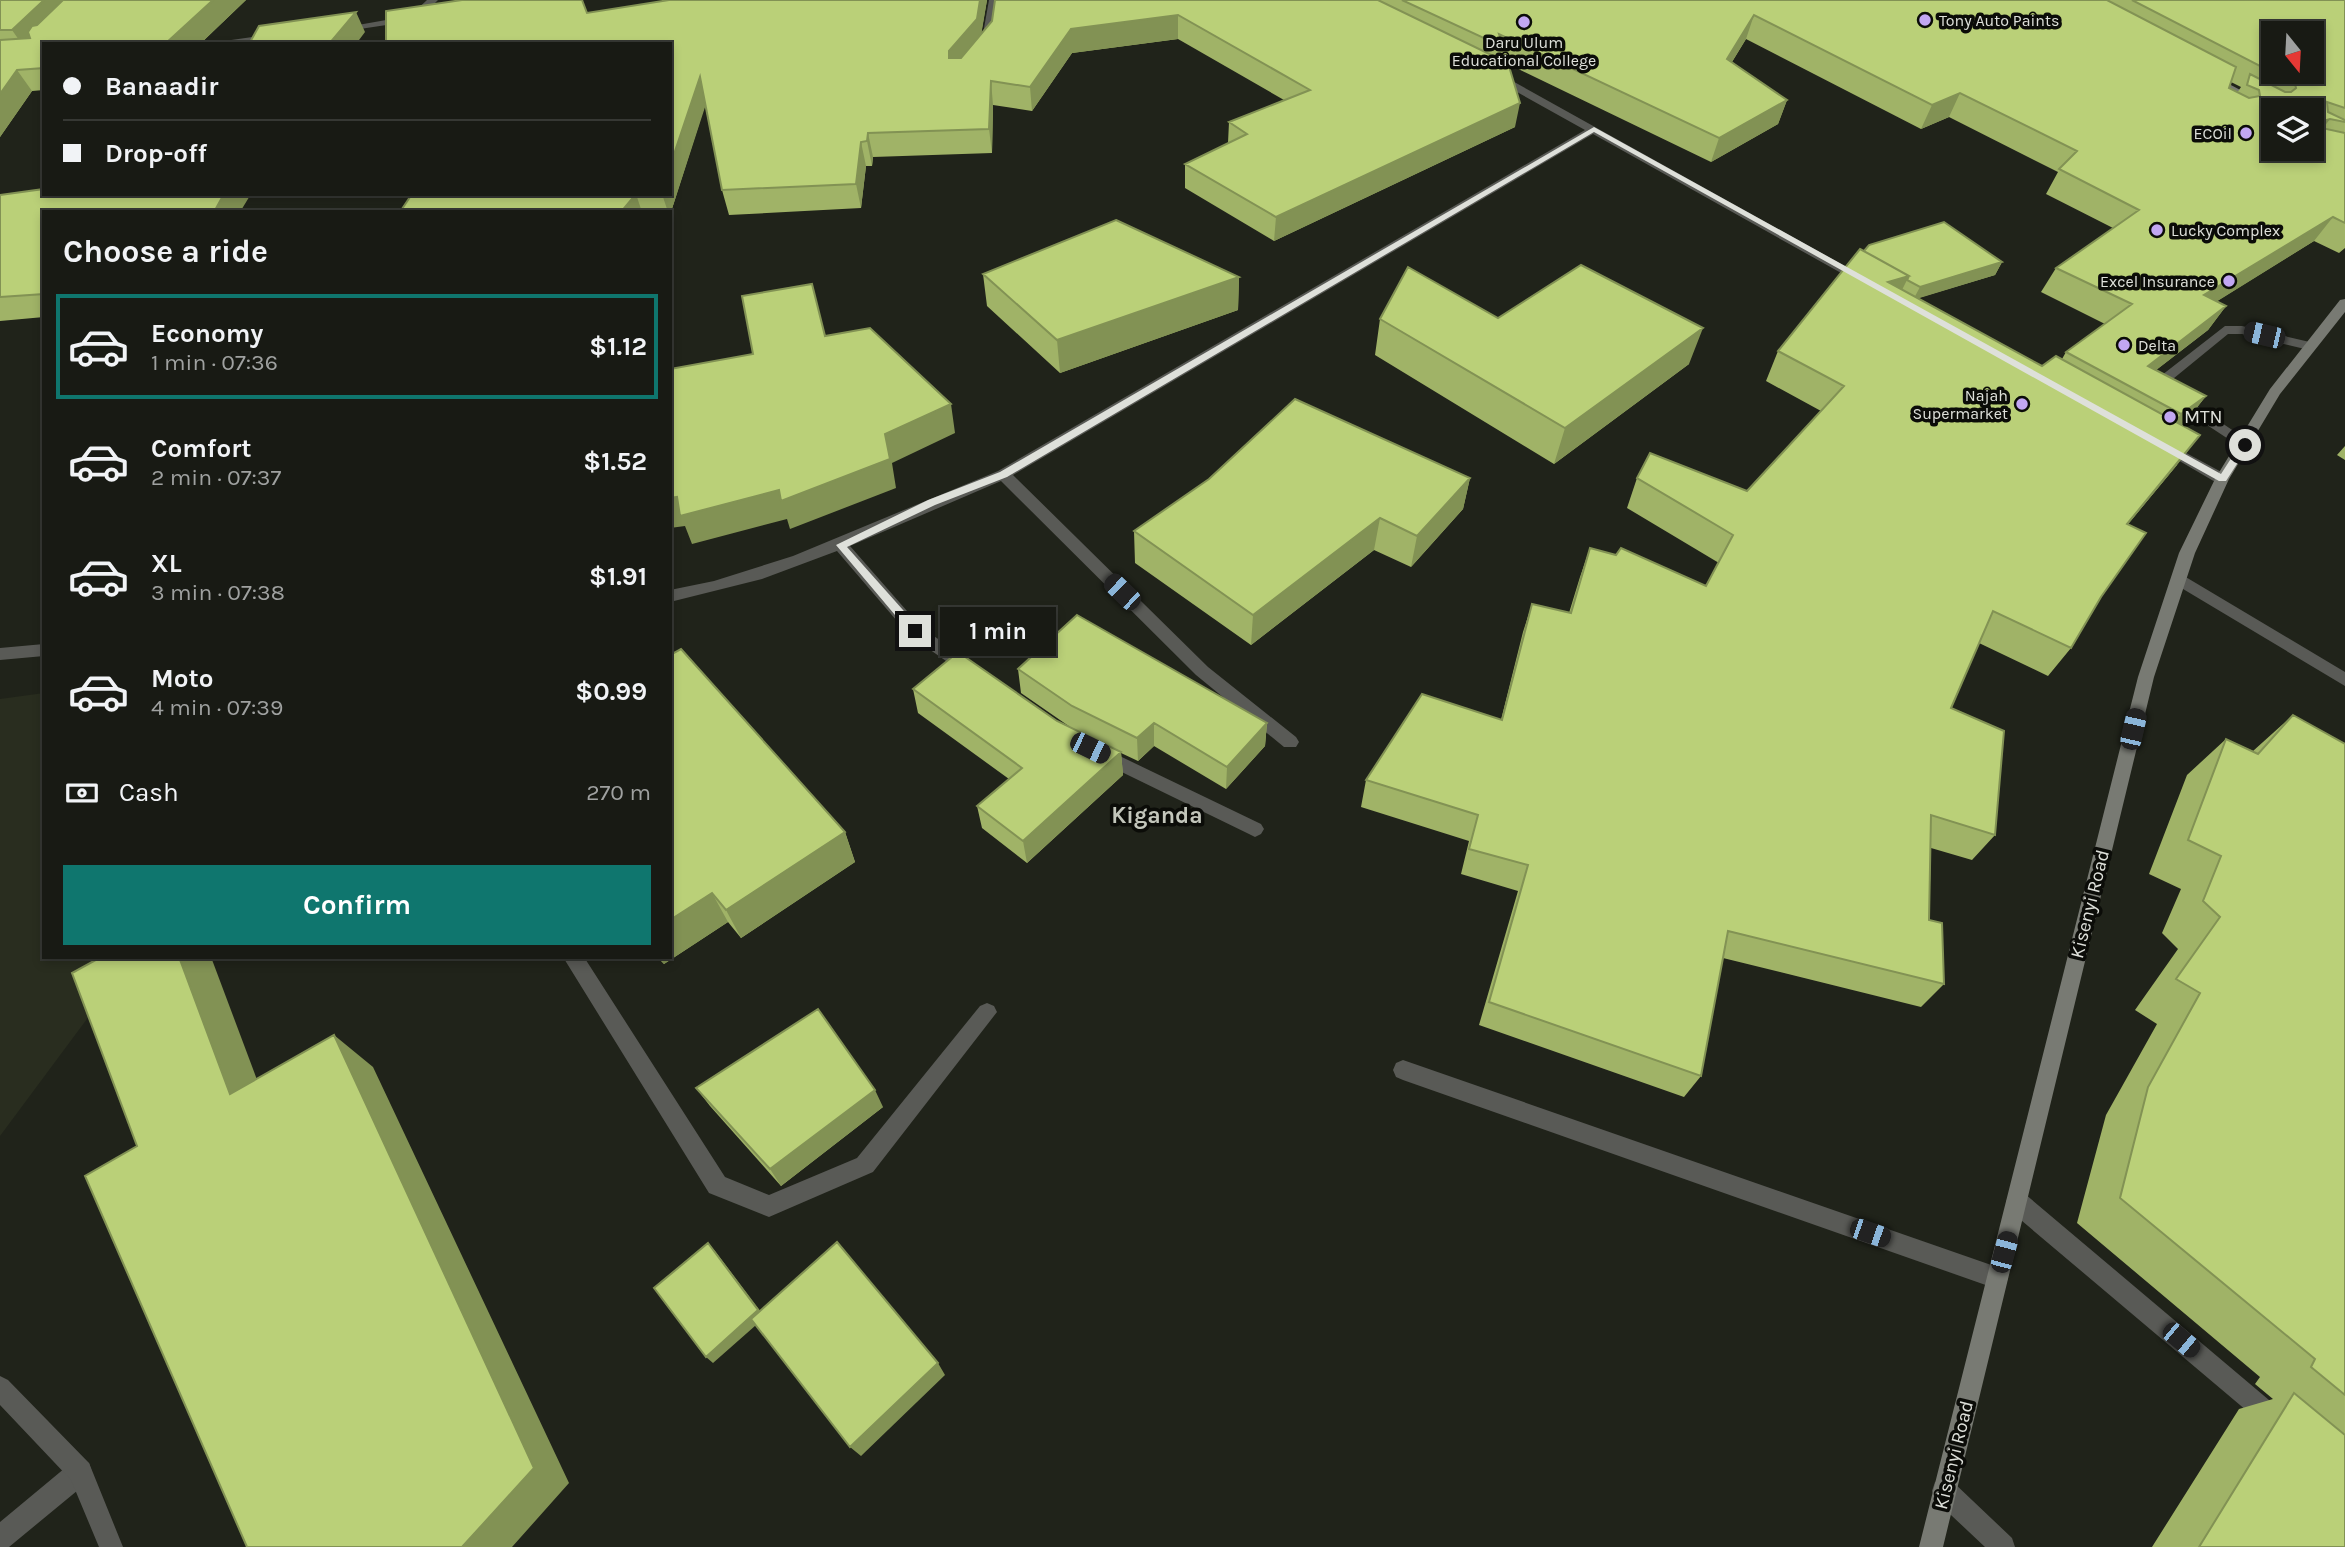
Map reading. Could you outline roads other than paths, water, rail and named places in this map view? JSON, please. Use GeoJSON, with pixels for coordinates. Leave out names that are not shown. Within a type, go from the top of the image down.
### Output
{"type":"FeatureCollection","features":[{"type":"Feature","properties":{"kind":"main road"},"geometry":{"type":"LineString","coordinates":[[2194,69],[2227,94],[2261,107]]}},
{"type":"Feature","properties":{"kind":"main road","name":"Kisenyi Road"},"geometry":{"type":"LineString","coordinates":[[1931,1547],[2146,677],[2187,554],[2222,479],[2275,392],[2345,303]]}},
{"type":"Feature","properties":{"kind":"street"},"geometry":{"type":"LineString","coordinates":[[414,18],[433,0]]}},
{"type":"Feature","properties":{"kind":"street"},"geometry":{"type":"LineString","coordinates":[[980,52],[987,43],[994,0]]}},
{"type":"Feature","properties":{"kind":"street"},"geometry":{"type":"LineString","coordinates":[[331,30],[441,14]]}},
{"type":"Feature","properties":{"kind":"street"},"geometry":{"type":"LineString","coordinates":[[226,42],[290,35]]}},
{"type":"Feature","properties":{"kind":"street"},"geometry":{"type":"LineString","coordinates":[[1478,68],[1594,129],[1872,284]]}},
{"type":"Feature","properties":{"kind":"street"},"geometry":{"type":"LineString","coordinates":[[672,595],[765,572],[841,545],[931,503],[1003,474],[1594,129]]}},
{"type":"Feature","properties":{"kind":"street"},"geometry":{"type":"LineString","coordinates":[[2245,445],[2168,393],[2160,382],[2225,330],[2242,330],[2309,346]]}},
{"type":"Feature","properties":{"kind":"street"},"geometry":{"type":"LineString","coordinates":[[2150,438],[2222,479]]}},
{"type":"Feature","properties":{"kind":"street"},"geometry":{"type":"LineString","coordinates":[[1003,474],[1202,671],[1290,742]]}},
{"type":"Feature","properties":{"kind":"street"},"geometry":{"type":"LineString","coordinates":[[841,545],[915,631],[991,684]]}},
{"type":"Feature","properties":{"kind":"street"},"geometry":{"type":"LineString","coordinates":[[2179,579],[2345,680]]}},
{"type":"Feature","properties":{"kind":"street"},"geometry":{"type":"LineString","coordinates":[[0,654],[42,650]]}},
{"type":"Feature","properties":{"kind":"street"},"geometry":{"type":"LineString","coordinates":[[1079,743],[1255,829]]}},
{"type":"Feature","properties":{"kind":"street"},"geometry":{"type":"LineString","coordinates":[[574,959],[717,1185],[769,1206],[865,1165],[987,1012]]}},
{"type":"Feature","properties":{"kind":"street"},"geometry":{"type":"LineString","coordinates":[[1403,1070],[1997,1278]]}},
{"type":"Feature","properties":{"kind":"street"},"geometry":{"type":"LineString","coordinates":[[2017,1202],[2292,1434]]}},
{"type":"Feature","properties":{"kind":"street"},"geometry":{"type":"LineString","coordinates":[[0,1388],[80,1472],[111,1547]]}},
{"type":"Feature","properties":{"kind":"street"},"geometry":{"type":"LineString","coordinates":[[0,1538],[80,1472]]}},
{"type":"Feature","properties":{"kind":"street"},"geometry":{"type":"LineString","coordinates":[[1944,1491],[2003,1547]]}},
{"type":"Feature","properties":{"kind":"place","name":"Tony Auto Paints"},"geometry":{"type":"Point","coordinates":[1925,20]}},
{"type":"Feature","properties":{"kind":"place","name":"Daru Ulum Educational College"},"geometry":{"type":"Point","coordinates":[1524,22]}},
{"type":"Feature","properties":{"kind":"place","name":"ECOil"},"geometry":{"type":"Point","coordinates":[2246,133]}},
{"type":"Feature","properties":{"kind":"place","name":"Lucky Complex"},"geometry":{"type":"Point","coordinates":[2157,230]}},
{"type":"Feature","properties":{"kind":"place","name":"Excel Insurance"},"geometry":{"type":"Point","coordinates":[2229,281]}},
{"type":"Feature","properties":{"kind":"place","name":"Delta"},"geometry":{"type":"Point","coordinates":[2124,345]}},
{"type":"Feature","properties":{"kind":"place","name":"Najah Supermarket"},"geometry":{"type":"Point","coordinates":[2022,404]}},
{"type":"Feature","properties":{"kind":"place","name":"MTN"},"geometry":{"type":"Point","coordinates":[2170,417]}},
{"type":"Feature","properties":{"kind":"district","name":"Kiganda"},"geometry":{"type":"Point","coordinates":[1157,815]}}]}
